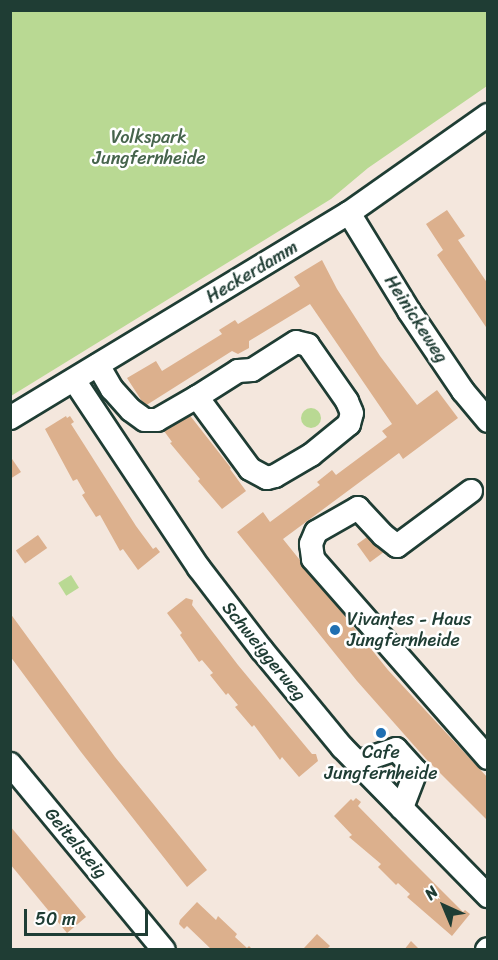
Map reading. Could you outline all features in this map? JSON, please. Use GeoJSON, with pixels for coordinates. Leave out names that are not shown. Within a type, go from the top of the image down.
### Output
{"type":"FeatureCollection","features":[{"type":"Feature","properties":{"kind":"street","name":"Heckerdamm"},"geometry":{"type":"LineString","coordinates":[[10,418],[349,213],[488,115]]}},
{"type":"Feature","properties":{"kind":"street","name":"Heinickeweg"},"geometry":{"type":"LineString","coordinates":[[349,213],[409,310],[464,391],[488,421]]}},
{"type":"Feature","properties":{"kind":"street"},"geometry":{"type":"LineString","coordinates":[[98,365],[125,403],[145,420],[157,420],[238,371],[252,370],[296,342],[308,345],[347,401],[352,413],[349,424],[311,455],[275,476],[267,478],[250,469],[197,397]]}},
{"type":"Feature","properties":{"kind":"street","name":"Schweiggerweg"},"geometry":{"type":"LineString","coordinates":[[74,380],[199,568],[262,650],[357,762],[488,896]]}},
{"type":"Feature","properties":{"kind":"street"},"geometry":{"type":"LineString","coordinates":[[471,491],[397,546],[382,536],[358,508],[316,532],[311,544],[313,559],[488,758]]}},
{"type":"Feature","properties":{"kind":"street"},"geometry":{"type":"LineString","coordinates":[[357,762],[396,749],[416,771],[402,808]]}},
{"type":"Feature","properties":{"kind":"street","name":"Geitelsteig"},"geometry":{"type":"LineString","coordinates":[[10,765],[164,950]]}},
{"type":"Feature","properties":{"kind":"green space","name":"Volkspark Jungfernheide"},"geometry":{"type":"Polygon","coordinates":[[[11,10],[487,11],[487,86],[368,168],[331,199],[11,396],[11,10]]]}},
{"type":"Feature","properties":{"kind":"green space"},"geometry":{"type":"Polygon","coordinates":[[[307,408],[315,408],[321,414],[321,422],[315,428],[307,428],[301,422],[301,414],[307,408]]]}},
{"type":"Feature","properties":{"kind":"green space"},"geometry":{"type":"Polygon","coordinates":[[[71,575],[79,588],[66,596],[58,583],[71,575]]]}},
{"type":"Feature","properties":{"kind":"building"},"geometry":{"type":"Polygon","coordinates":[[[447,210],[465,236],[458,240],[488,284],[488,330],[437,255],[443,250],[426,224],[447,210]]]}},
{"type":"Feature","properties":{"kind":"building"},"geometry":{"type":"Polygon","coordinates":[[[322,260],[337,289],[380,356],[417,405],[437,390],[458,418],[403,459],[399,453],[283,539],[388,670],[488,778],[488,821],[426,759],[357,681],[237,532],[263,512],[270,522],[320,485],[317,482],[332,470],[336,475],[387,437],[382,431],[392,424],[310,304],[249,341],[249,348],[238,354],[232,351],[145,406],[127,378],[156,361],[162,371],[222,334],[219,330],[235,320],[238,324],[300,286],[294,277],[322,260]]]}},
{"type":"Feature","properties":{"kind":"building"},"geometry":{"type":"Polygon","coordinates":[[[188,413],[246,491],[222,509],[198,481],[200,479],[170,443],[172,442],[164,431],[188,413]]]}},
{"type":"Feature","properties":{"kind":"building"},"geometry":{"type":"Polygon","coordinates":[[[66,416],[67,418],[70,416],[74,422],[71,424],[136,526],[153,549],[156,547],[160,552],[138,570],[123,549],[120,551],[100,515],[96,517],[82,495],[85,493],[77,479],[73,481],[45,429],[66,416]]]}},
{"type":"Feature","properties":{"kind":"building"},"geometry":{"type":"Polygon","coordinates":[[[10,456],[21,472],[10,479],[10,456]]]}},
{"type":"Feature","properties":{"kind":"building"},"geometry":{"type":"Polygon","coordinates":[[[374,532],[387,550],[370,562],[357,544],[374,532]]]}},
{"type":"Feature","properties":{"kind":"building"},"geometry":{"type":"Polygon","coordinates":[[[38,535],[47,548],[25,564],[16,550],[38,535]]]}},
{"type":"Feature","properties":{"kind":"building"},"geometry":{"type":"Polygon","coordinates":[[[186,598],[193,600],[192,605],[238,665],[312,754],[316,754],[318,761],[299,777],[282,757],[280,760],[254,725],[252,727],[235,707],[238,705],[228,693],[226,695],[210,675],[213,673],[202,660],[199,662],[180,635],[182,633],[167,613],[186,598]]]}},
{"type":"Feature","properties":{"kind":"building"},"geometry":{"type":"Polygon","coordinates":[[[10,613],[115,757],[207,870],[187,887],[81,752],[10,656],[10,613]]]}},
{"type":"Feature","properties":{"kind":"building"},"geometry":{"type":"Polygon","coordinates":[[[356,798],[361,802],[358,806],[408,857],[463,912],[465,910],[470,914],[452,936],[407,897],[410,894],[398,883],[396,885],[378,867],[381,864],[349,837],[352,835],[334,816],[351,799],[353,801],[356,798]]]}},
{"type":"Feature","properties":{"kind":"building"},"geometry":{"type":"Polygon","coordinates":[[[10,826],[86,917],[67,933],[10,864],[10,826]]]}},
{"type":"Feature","properties":{"kind":"building"},"geometry":{"type":"Polygon","coordinates":[[[197,902],[216,920],[218,916],[237,934],[235,937],[247,948],[249,946],[253,950],[212,950],[187,926],[184,929],[179,924],[180,920],[197,902]]]}},
{"type":"Feature","properties":{"kind":"building"},"geometry":{"type":"Polygon","coordinates":[[[317,934],[330,946],[326,950],[306,950],[304,948],[317,934]]]}},
{"type":"Feature","properties":{"kind":"building"},"geometry":{"type":"Polygon","coordinates":[[[411,941],[420,950],[404,950],[411,941]]]}},
{"type":"Feature","properties":{"kind":"place","name":"Vivantes - Haus Jungfernheide"},"geometry":{"type":"Point","coordinates":[335,630]}},
{"type":"Feature","properties":{"kind":"place","name":"Cafe Jungfernheide"},"geometry":{"type":"Point","coordinates":[381,733]}}]}
